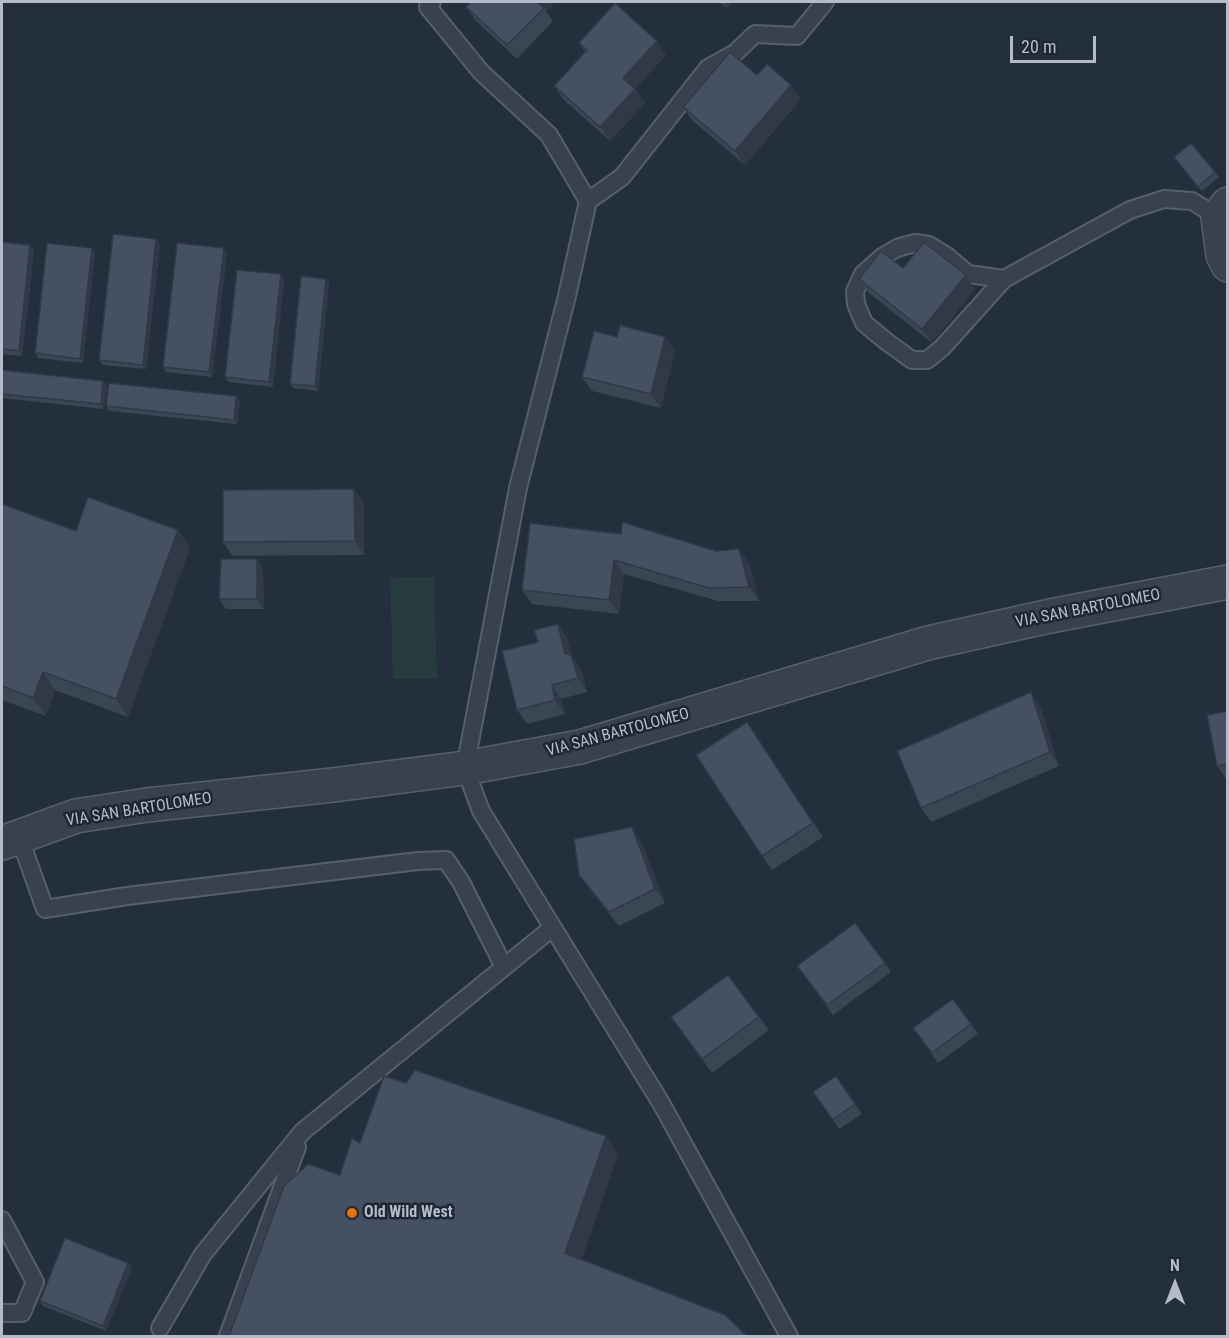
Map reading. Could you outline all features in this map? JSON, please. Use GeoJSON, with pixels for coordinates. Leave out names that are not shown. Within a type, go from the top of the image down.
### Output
{"type":"FeatureCollection","features":[{"type":"Feature","properties":{"kind":"street"},"geometry":{"type":"LineString","coordinates":[[1223,211],[1223,255],[1227,265]]}},
{"type":"Feature","properties":{"kind":"street","name":"VIA SAN BARTOLOMEO"},"geometry":{"type":"LineString","coordinates":[[10,840],[76,816],[147,805],[465,768],[580,747],[928,643],[1050,616],[1227,582]]}},
{"type":"Feature","properties":{"kind":"lane"},"geometry":{"type":"LineString","coordinates":[[432,2],[428,7],[481,72],[549,135],[588,201]]}},
{"type":"Feature","properties":{"kind":"lane"},"geometry":{"type":"LineString","coordinates":[[789,1336],[661,1103],[481,811],[465,768],[518,488],[567,296],[588,201],[622,177],[708,68],[735,53],[755,34],[797,36],[825,2]]}},
{"type":"Feature","properties":{"kind":"lane"},"geometry":{"type":"LineString","coordinates":[[1004,279],[968,274],[947,256],[929,245],[915,243],[897,248],[882,257],[864,274],[855,291],[856,304],[864,323],[887,342],[912,360],[927,360],[942,348],[1004,279],[1130,210],[1164,199],[1192,201],[1223,211]]}},
{"type":"Feature","properties":{"kind":"lane"},"geometry":{"type":"LineString","coordinates":[[10,840],[45,909],[127,896],[418,861],[446,860],[460,882],[504,967]]}},
{"type":"Feature","properties":{"kind":"lane"},"geometry":{"type":"LineString","coordinates":[[160,1328],[203,1254],[302,1132],[552,928]]}},
{"type":"Feature","properties":{"kind":"lane"},"geometry":{"type":"LineString","coordinates":[[228,1336],[302,1132]]}},
{"type":"Feature","properties":{"kind":"lane"},"geometry":{"type":"LineString","coordinates":[[2,1220],[35,1282],[22,1313],[2,1313]]}},
{"type":"Feature","properties":{"kind":"green space"},"geometry":{"type":"Polygon","coordinates":[[[434,577],[437,678],[393,679],[390,578],[434,577]]]}},
{"type":"Feature","properties":{"kind":"building"},"geometry":{"type":"Polygon","coordinates":[[[471,2],[537,2],[544,8],[507,45],[466,7],[471,2]]]}},
{"type":"Feature","properties":{"kind":"building"},"geometry":{"type":"Polygon","coordinates":[[[615,3],[657,41],[623,78],[635,89],[600,127],[554,86],[587,50],[579,43],[615,3]]]}},
{"type":"Feature","properties":{"kind":"building"},"geometry":{"type":"Polygon","coordinates":[[[730,52],[757,75],[767,64],[791,85],[735,151],[683,107],[730,52]]]}},
{"type":"Feature","properties":{"kind":"building"},"geometry":{"type":"Polygon","coordinates":[[[1191,143],[1215,172],[1198,187],[1174,157],[1191,143]]]}},
{"type":"Feature","properties":{"kind":"building"},"geometry":{"type":"Polygon","coordinates":[[[113,234],[156,239],[143,365],[99,360],[113,234]]]}},
{"type":"Feature","properties":{"kind":"building"},"geometry":{"type":"Polygon","coordinates":[[[2,242],[30,245],[19,351],[2,349],[2,242]]]}},
{"type":"Feature","properties":{"kind":"building"},"geometry":{"type":"Polygon","coordinates":[[[924,242],[966,275],[922,329],[859,279],[881,251],[903,268],[924,242]]]}},
{"type":"Feature","properties":{"kind":"building"},"geometry":{"type":"Polygon","coordinates":[[[47,243],[92,248],[80,359],[35,353],[47,243]]]}},
{"type":"Feature","properties":{"kind":"building"},"geometry":{"type":"Polygon","coordinates":[[[177,243],[224,248],[209,372],[163,367],[177,243]]]}},
{"type":"Feature","properties":{"kind":"building"},"geometry":{"type":"Polygon","coordinates":[[[237,270],[281,274],[269,382],[225,377],[237,270]]]}},
{"type":"Feature","properties":{"kind":"building"},"geometry":{"type":"Polygon","coordinates":[[[301,276],[326,279],[315,386],[290,384],[301,276]]]}},
{"type":"Feature","properties":{"kind":"building"},"geometry":{"type":"Polygon","coordinates":[[[620,325],[665,337],[651,394],[582,377],[594,331],[617,337],[620,325]]]}},
{"type":"Feature","properties":{"kind":"building"},"geometry":{"type":"Polygon","coordinates":[[[2,370],[103,381],[101,404],[2,394],[2,370]]]}},
{"type":"Feature","properties":{"kind":"building"},"geometry":{"type":"Polygon","coordinates":[[[109,383],[236,396],[234,420],[106,406],[109,383]]]}},
{"type":"Feature","properties":{"kind":"building"},"geometry":{"type":"Polygon","coordinates":[[[354,489],[355,541],[223,542],[223,490],[354,489]]]}},
{"type":"Feature","properties":{"kind":"building"},"geometry":{"type":"Polygon","coordinates":[[[88,497],[178,530],[116,699],[43,672],[33,698],[2,686],[2,504],[76,531],[88,497]]]}},
{"type":"Feature","properties":{"kind":"building"},"geometry":{"type":"Polygon","coordinates":[[[622,522],[716,551],[739,549],[749,587],[709,588],[614,560],[609,600],[522,590],[530,523],[621,534],[622,522]]]}},
{"type":"Feature","properties":{"kind":"building"},"geometry":{"type":"Polygon","coordinates":[[[221,559],[257,559],[257,599],[219,599],[221,559]]]}},
{"type":"Feature","properties":{"kind":"building"},"geometry":{"type":"Polygon","coordinates":[[[558,624],[565,654],[571,655],[578,678],[552,685],[555,700],[517,710],[502,651],[538,642],[534,630],[558,624]]]}},
{"type":"Feature","properties":{"kind":"building"},"geometry":{"type":"Polygon","coordinates":[[[1031,692],[1050,752],[921,808],[897,751],[1031,692]]]}},
{"type":"Feature","properties":{"kind":"building"},"geometry":{"type":"Polygon","coordinates":[[[1227,711],[1227,764],[1217,766],[1207,715],[1227,711]]]}},
{"type":"Feature","properties":{"kind":"building"},"geometry":{"type":"Polygon","coordinates":[[[747,722],[813,823],[762,856],[696,755],[747,722]]]}},
{"type":"Feature","properties":{"kind":"building"},"geometry":{"type":"Polygon","coordinates":[[[632,827],[655,889],[609,912],[579,875],[574,839],[632,827]]]}},
{"type":"Feature","properties":{"kind":"building"},"geometry":{"type":"Polygon","coordinates":[[[855,923],[885,963],[827,1005],[797,966],[855,923]]]}},
{"type":"Feature","properties":{"kind":"building"},"geometry":{"type":"Polygon","coordinates":[[[728,975],[759,1017],[702,1059],[671,1017],[728,975]]]}},
{"type":"Feature","properties":{"kind":"building"},"geometry":{"type":"Polygon","coordinates":[[[953,999],[971,1024],[932,1053],[913,1028],[953,999]]]}},
{"type":"Feature","properties":{"kind":"building"},"geometry":{"type":"Polygon","coordinates":[[[415,1070],[606,1136],[565,1253],[725,1315],[747,1336],[229,1336],[284,1186],[308,1164],[340,1175],[352,1138],[360,1143],[384,1076],[406,1083],[415,1070]]]}},
{"type":"Feature","properties":{"kind":"building"},"geometry":{"type":"Polygon","coordinates":[[[836,1076],[855,1104],[833,1120],[813,1092],[836,1076]]]}},
{"type":"Feature","properties":{"kind":"building"},"geometry":{"type":"Polygon","coordinates":[[[65,1238],[128,1263],[103,1326],[40,1301],[65,1238]]]}},
{"type":"Feature","properties":{"kind":"place","name":"Old Wild West"},"geometry":{"type":"Point","coordinates":[352,1213]}}]}
